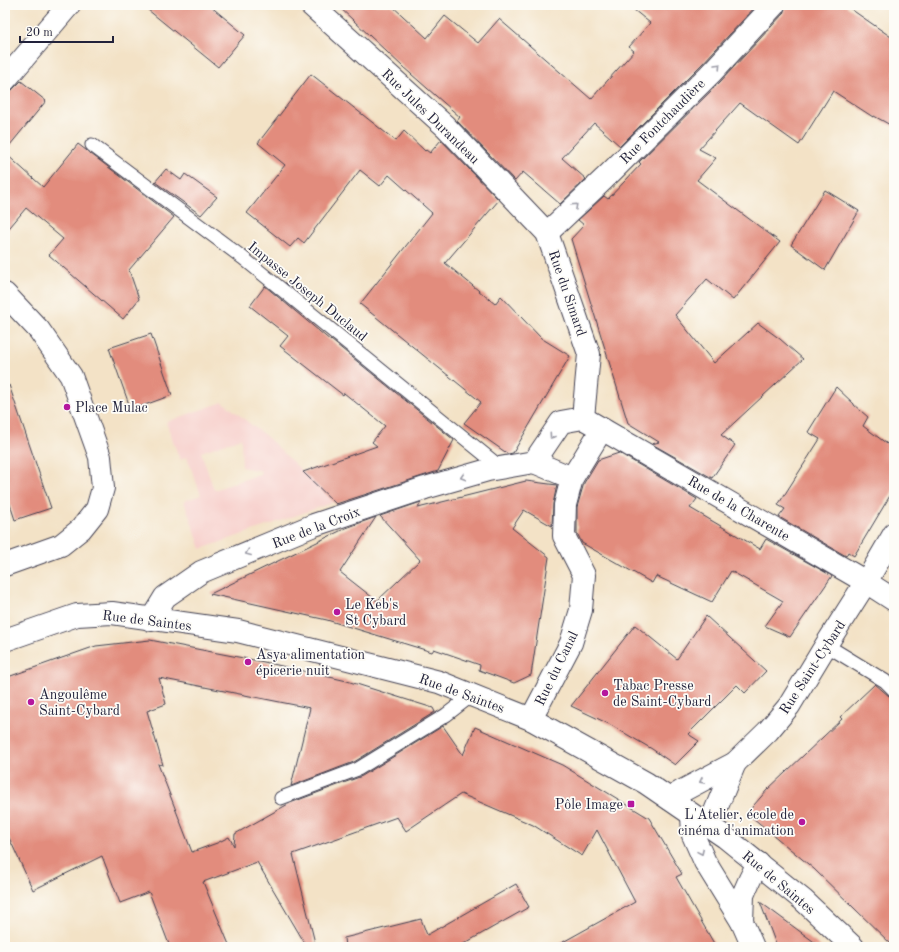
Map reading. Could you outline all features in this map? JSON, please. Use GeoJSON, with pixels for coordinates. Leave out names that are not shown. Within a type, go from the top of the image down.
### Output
{"type":"FeatureCollection","features":[{"type":"Feature","properties":{"kind":"street"},"geometry":{"type":"LineString","coordinates":[[5,80],[69,5]]}},
{"type":"Feature","properties":{"kind":"street","name":"Rue Jules Durandeau"},"geometry":{"type":"LineString","coordinates":[[311,5],[444,126],[547,233]]}},
{"type":"Feature","properties":{"kind":"street","name":"Rue Fontchaudière"},"geometry":{"type":"LineString","coordinates":[[547,233],[711,73],[774,5]]}},
{"type":"Feature","properties":{"kind":"street","name":"Rue du Simard"},"geometry":{"type":"LineString","coordinates":[[547,233],[589,354],[583,418]]}},
{"type":"Feature","properties":{"kind":"street"},"geometry":{"type":"LineString","coordinates":[[5,294],[39,330],[71,376],[100,457],[103,488],[97,509],[81,529],[61,545],[5,566]]}},
{"type":"Feature","properties":{"kind":"street"},"geometry":{"type":"LineString","coordinates":[[572,478],[534,462],[562,422],[583,418]]}},
{"type":"Feature","properties":{"kind":"street","name":"Rue de la Charente"},"geometry":{"type":"LineString","coordinates":[[583,418],[866,582],[894,600]]}},
{"type":"Feature","properties":{"kind":"street","name":"Rue du Canal"},"geometry":{"type":"LineString","coordinates":[[531,720],[571,643],[581,610],[584,575],[564,536],[565,505],[572,478],[602,429]]}},
{"type":"Feature","properties":{"kind":"street","name":"Rue de la Croix"},"geometry":{"type":"LineString","coordinates":[[151,620],[166,597],[201,572],[314,525],[425,488],[500,467],[534,462]]}},
{"type":"Feature","properties":{"kind":"street","name":"Rue Saint-Cybard"},"geometry":{"type":"LineString","coordinates":[[700,821],[735,764],[768,731],[789,706],[894,534]]}},
{"type":"Feature","properties":{"kind":"street","name":"Rue de Saintes"},"geometry":{"type":"LineString","coordinates":[[5,640],[77,615],[112,613],[151,620],[238,631],[439,682],[531,720],[646,782],[700,821],[725,836],[803,900],[853,947]]}},
{"type":"Feature","properties":{"kind":"street","name":"Rue Saint-Cybard"},"geometry":{"type":"LineString","coordinates":[[670,799],[682,791],[735,764]]}},
{"type":"Feature","properties":{"kind":"street"},"geometry":{"type":"LineString","coordinates":[[700,821],[693,835],[706,862],[742,922],[753,947]]}},
{"type":"Feature","properties":{"kind":"street"},"geometry":{"type":"LineString","coordinates":[[742,922],[743,895],[758,863]]}},
{"type":"Feature","properties":{"kind":"lane","name":"Impasse Joseph Duclaud"},"geometry":{"type":"LineString","coordinates":[[92,144],[243,258],[500,467]]}},
{"type":"Feature","properties":{"kind":"lane"},"geometry":{"type":"LineString","coordinates":[[826,645],[885,681],[894,690]]}},
{"type":"Feature","properties":{"kind":"lane"},"geometry":{"type":"LineString","coordinates":[[281,798],[358,769],[446,715],[472,695]]}},
{"type":"Feature","properties":{"kind":"shaded area"},"geometry":{"type":"Polygon","coordinates":[[[223,402],[268,438],[334,502],[201,549],[184,501],[201,495],[187,457],[180,460],[166,422],[223,402]],[[241,438],[201,452],[214,490],[260,474],[261,471],[242,467],[241,438]]]}},
{"type":"Feature","properties":{"kind":"building"},"geometry":{"type":"Polygon","coordinates":[[[142,5],[209,5],[245,35],[218,67],[142,5]]]}},
{"type":"Feature","properties":{"kind":"building"},"geometry":{"type":"Polygon","coordinates":[[[337,5],[391,5],[427,38],[445,16],[478,43],[499,19],[591,99],[634,51],[629,47],[650,23],[628,5],[757,5],[702,64],[620,146],[594,123],[562,158],[586,179],[560,204],[523,172],[515,181],[457,121],[460,117],[403,67],[337,5]]]}},
{"type":"Feature","properties":{"kind":"building"},"geometry":{"type":"Polygon","coordinates":[[[786,5],[845,5],[894,39],[894,127],[874,116],[873,117],[833,91],[799,145],[740,103],[699,149],[716,158],[697,180],[780,242],[733,300],[707,279],[675,315],[714,363],[758,323],[780,339],[803,359],[721,435],[735,445],[712,478],[652,444],[659,442],[628,423],[571,239],[584,225],[578,220],[604,196],[608,199],[641,164],[639,162],[720,82],[783,14],[786,5]]]}},
{"type":"Feature","properties":{"kind":"building"},"geometry":{"type":"Polygon","coordinates":[[[311,74],[396,141],[404,131],[425,151],[426,150],[430,153],[441,140],[499,200],[445,263],[495,304],[501,296],[541,338],[570,356],[513,453],[508,454],[464,423],[481,402],[360,304],[432,213],[389,175],[380,186],[360,170],[304,243],[298,238],[290,247],[247,213],[285,165],[258,143],[311,74]]]}},
{"type":"Feature","properties":{"kind":"building"},"geometry":{"type":"Polygon","coordinates":[[[21,81],[46,101],[5,151],[5,92],[10,92],[21,81]]]}},
{"type":"Feature","properties":{"kind":"building"},"geometry":{"type":"Polygon","coordinates":[[[78,144],[174,217],[129,270],[139,299],[123,319],[49,255],[63,239],[26,208],[5,233],[5,153],[43,187],[78,144]]]}},
{"type":"Feature","properties":{"kind":"building"},"geometry":{"type":"Polygon","coordinates":[[[166,169],[181,180],[185,174],[217,197],[201,215],[155,182],[166,169]]]}},
{"type":"Feature","properties":{"kind":"building"},"geometry":{"type":"Polygon","coordinates":[[[825,190],[859,211],[825,270],[791,245],[825,190]]]}},
{"type":"Feature","properties":{"kind":"building"},"geometry":{"type":"Polygon","coordinates":[[[265,286],[454,440],[438,471],[336,504],[303,472],[377,446],[372,442],[385,426],[344,393],[343,395],[280,346],[288,336],[250,306],[265,286]]]}},
{"type":"Feature","properties":{"kind":"building"},"geometry":{"type":"Polygon","coordinates":[[[151,334],[172,395],[131,410],[109,348],[151,334]]]}},
{"type":"Feature","properties":{"kind":"building"},"geometry":{"type":"Polygon","coordinates":[[[9,385],[51,508],[15,520],[5,489],[5,386],[9,385]]]}},
{"type":"Feature","properties":{"kind":"building"},"geometry":{"type":"Polygon","coordinates":[[[836,387],[868,417],[863,426],[894,449],[894,489],[854,556],[848,552],[846,556],[779,517],[785,509],[778,505],[820,439],[808,432],[836,387]]]}},
{"type":"Feature","properties":{"kind":"building"},"geometry":{"type":"Polygon","coordinates":[[[619,453],[697,499],[690,508],[760,549],[766,539],[832,576],[790,637],[765,626],[783,601],[731,571],[712,602],[656,576],[652,583],[582,543],[577,533],[577,507],[584,483],[598,460],[619,453]]]}},
{"type":"Feature","properties":{"kind":"building"},"geometry":{"type":"Polygon","coordinates":[[[526,481],[557,485],[553,504],[552,526],[524,510],[512,528],[549,557],[531,675],[514,683],[479,670],[480,665],[434,649],[432,652],[327,620],[210,594],[346,528],[376,517],[340,572],[377,601],[420,560],[380,516],[421,502],[418,508],[526,481]]]}},
{"type":"Feature","properties":{"kind":"building"},"geometry":{"type":"Polygon","coordinates":[[[706,616],[766,671],[745,693],[737,685],[688,734],[699,741],[675,765],[652,749],[609,724],[571,706],[635,625],[677,659],[706,616]]]}},
{"type":"Feature","properties":{"kind":"building"},"geometry":{"type":"Polygon","coordinates":[[[150,640],[264,662],[347,681],[433,708],[435,712],[354,762],[291,786],[310,708],[159,678],[166,704],[147,711],[163,765],[158,764],[192,852],[229,837],[234,846],[235,834],[290,803],[362,776],[443,726],[463,755],[475,727],[562,765],[649,818],[682,874],[676,877],[716,947],[554,947],[635,902],[597,830],[582,856],[533,825],[461,794],[406,831],[397,817],[293,854],[316,947],[307,947],[257,862],[203,882],[230,947],[170,947],[149,892],[120,903],[102,856],[33,890],[5,829],[5,678],[96,646],[150,640]]]}},
{"type":"Feature","properties":{"kind":"building"},"geometry":{"type":"Polygon","coordinates":[[[875,684],[889,696],[894,698],[894,947],[814,869],[747,813],[767,790],[842,719],[840,717],[875,684]]]}},
{"type":"Feature","properties":{"kind":"building"},"geometry":{"type":"Polygon","coordinates":[[[516,884],[529,907],[458,947],[345,947],[344,938],[421,919],[427,935],[516,884]]]}},
{"type":"Feature","properties":{"kind":"building"},"geometry":{"type":"Polygon","coordinates":[[[760,902],[821,947],[777,947],[760,902]]]}},
{"type":"Feature","properties":{"kind":"place","name":"Place Mulac"},"geometry":{"type":"Point","coordinates":[67,407]}},
{"type":"Feature","properties":{"kind":"place","name":"Le Keb's St Cybard"},"geometry":{"type":"Point","coordinates":[337,612]}},
{"type":"Feature","properties":{"kind":"place","name":"Asya alimentation épicerie nuit"},"geometry":{"type":"Point","coordinates":[248,662]}},
{"type":"Feature","properties":{"kind":"place","name":"Tabac Presse de Saint-Cybard"},"geometry":{"type":"Point","coordinates":[605,693]}},
{"type":"Feature","properties":{"kind":"place","name":"Angoulême Saint-Cybard"},"geometry":{"type":"Point","coordinates":[31,702]}},
{"type":"Feature","properties":{"kind":"place","name":"Pôle Image"},"geometry":{"type":"Point","coordinates":[631,804]}},
{"type":"Feature","properties":{"kind":"place","name":"L'Atelier, école de cinéma d'animation"},"geometry":{"type":"Point","coordinates":[802,822]}}]}
